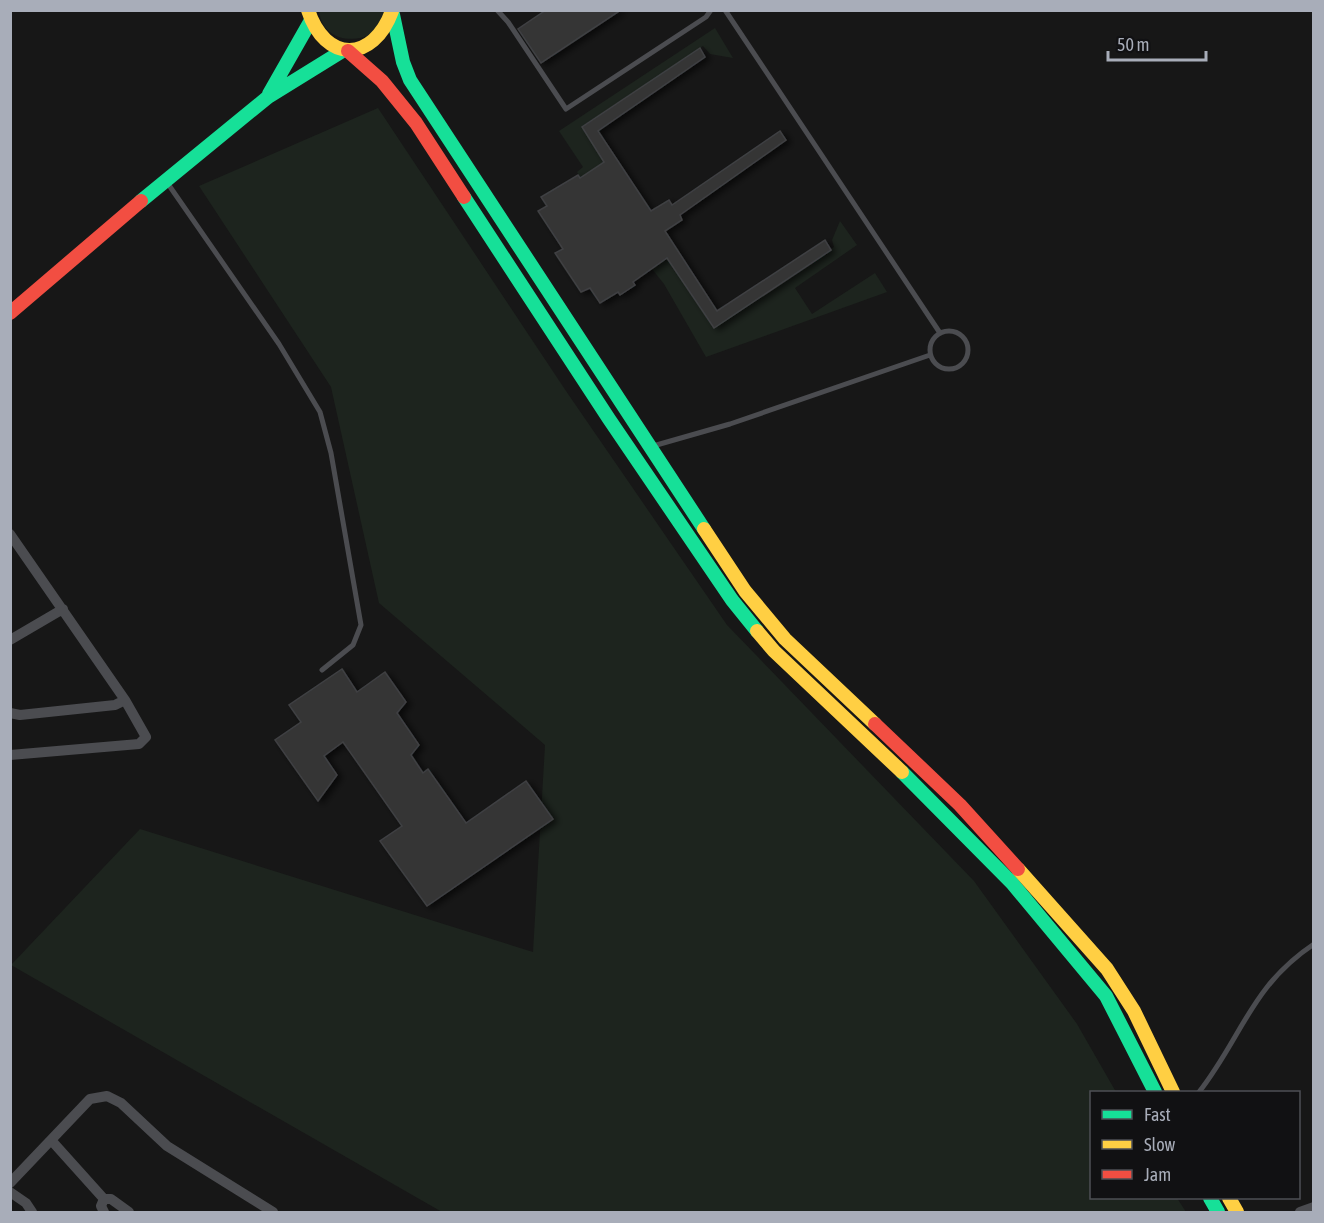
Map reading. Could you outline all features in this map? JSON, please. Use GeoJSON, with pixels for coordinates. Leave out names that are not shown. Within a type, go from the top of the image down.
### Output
{"type":"FeatureCollection","features":[{"type":"Feature","properties":{"kind":"main road"},"geometry":{"type":"LineString","coordinates":[[10,313],[268,97],[346,50],[367,46],[383,35],[390,23],[392,10]]}},
{"type":"Feature","properties":{"kind":"main road"},"geometry":{"type":"LineString","coordinates":[[392,10],[403,62],[410,80],[649,447],[760,612],[785,639],[960,805],[1107,969],[1134,1011],[1173,1091]]}},
{"type":"Feature","properties":{"kind":"main road"},"geometry":{"type":"LineString","coordinates":[[308,14],[327,44],[346,50],[382,81],[416,123],[690,542],[738,608],[774,651],[902,770],[1012,883],[1106,996],[1154,1091]]}},
{"type":"Feature","properties":{"kind":"main road"},"geometry":{"type":"LineString","coordinates":[[268,97],[308,14]]}},
{"type":"Feature","properties":{"kind":"street"},"geometry":{"type":"LineString","coordinates":[[10,534],[125,700],[146,736],[139,744],[10,755]]}},
{"type":"Feature","properties":{"kind":"street"},"geometry":{"type":"LineString","coordinates":[[10,640],[63,609]]}},
{"type":"Feature","properties":{"kind":"street"},"geometry":{"type":"LineString","coordinates":[[10,713],[20,715],[115,705],[125,700]]}},
{"type":"Feature","properties":{"kind":"street"},"geometry":{"type":"LineString","coordinates":[[10,1183],[90,1099],[107,1096],[121,1103],[166,1146],[273,1212]]}},
{"type":"Feature","properties":{"kind":"street"},"geometry":{"type":"LineString","coordinates":[[51,1140],[104,1199]]}},
{"type":"Feature","properties":{"kind":"street"},"geometry":{"type":"LineString","coordinates":[[10,1192],[26,1203],[32,1212]]}},
{"type":"Feature","properties":{"kind":"street"},"geometry":{"type":"LineString","coordinates":[[104,1199],[111,1198],[129,1212]]}},
{"type":"Feature","properties":{"kind":"street"},"geometry":{"type":"LineString","coordinates":[[104,1199],[101,1206],[104,1212]]}},
{"type":"Feature","properties":{"kind":"street"},"geometry":{"type":"LineString","coordinates":[[1300,1212],[1314,1207]]}},
{"type":"Feature","properties":{"kind":"lane"},"geometry":{"type":"LineString","coordinates":[[496,10],[508,22],[566,109],[706,17],[711,10]]}},
{"type":"Feature","properties":{"kind":"lane"},"geometry":{"type":"LineString","coordinates":[[725,10],[939,333]]}},
{"type":"Feature","properties":{"kind":"lane"},"geometry":{"type":"LineString","coordinates":[[166,181],[279,344],[320,412],[331,453],[361,625],[353,645],[322,670]]}},
{"type":"Feature","properties":{"kind":"lane"},"geometry":{"type":"LineString","coordinates":[[952,331],[963,337],[968,349],[961,366],[948,370],[936,365],[930,355],[930,343],[939,333],[952,331]]}},
{"type":"Feature","properties":{"kind":"lane"},"geometry":{"type":"LineString","coordinates":[[649,447],[730,423],[930,355]]}},
{"type":"Feature","properties":{"kind":"lane"},"geometry":{"type":"LineString","coordinates":[[1200,1091],[1259,994],[1279,972],[1314,944]]}},
{"type":"Feature","properties":{"kind":"shaded area"},"geometry":{"type":"Polygon","coordinates":[[[319,11],[385,11],[373,33],[365,37],[347,39],[339,37],[326,28],[319,11]]]}},
{"type":"Feature","properties":{"kind":"shaded area"},"geometry":{"type":"Polygon","coordinates":[[[715,28],[733,58],[710,54],[703,46],[582,127],[610,170],[581,179],[577,172],[583,167],[559,131],[715,28]]]}},
{"type":"Feature","properties":{"kind":"shaded area"},"geometry":{"type":"Polygon","coordinates":[[[378,108],[566,391],[727,625],[974,881],[1077,1024],[1115,1091],[1090,1091],[1090,1199],[1178,1199],[1186,1212],[442,1212],[11,965],[140,829],[533,952],[545,745],[379,603],[331,387],[199,186],[378,108]]]}},
{"type":"Feature","properties":{"kind":"shaded area"},"geometry":{"type":"Polygon","coordinates":[[[840,221],[857,245],[795,288],[812,314],[875,273],[887,292],[706,357],[664,284],[652,269],[660,247],[714,328],[834,247],[832,240],[840,221]]]}},
{"type":"Feature","properties":{"kind":"building"},"geometry":{"type":"Polygon","coordinates":[[[546,10],[621,10],[541,63],[518,29],[546,10]]]}},
{"type":"Feature","properties":{"kind":"building"},"geometry":{"type":"Polygon","coordinates":[[[700,48],[705,57],[598,131],[651,211],[669,200],[672,205],[780,131],[786,140],[680,215],[682,220],[665,231],[717,311],[825,240],[831,250],[714,328],[667,258],[633,282],[635,285],[620,295],[618,292],[600,303],[590,288],[581,292],[555,253],[563,249],[538,211],[547,206],[541,197],[578,175],[580,178],[604,162],[582,127],[700,48]]]}},
{"type":"Feature","properties":{"kind":"building"},"geometry":{"type":"Polygon","coordinates":[[[342,669],[357,692],[385,672],[406,702],[397,713],[419,745],[411,755],[423,773],[428,769],[466,823],[526,781],[553,819],[427,906],[380,841],[402,826],[343,742],[324,756],[337,775],[318,801],[275,740],[301,722],[289,705],[342,669]]]}},
{"type":"Feature","properties":{"kind":"traffic: fast"},"geometry":{"type":"LineString","coordinates":[[392,10],[403,62],[410,80],[704,529]]}},
{"type":"Feature","properties":{"kind":"traffic: fast"},"geometry":{"type":"LineString","coordinates":[[269,94],[310,22]]}},
{"type":"Feature","properties":{"kind":"traffic: fast"},"geometry":{"type":"LineString","coordinates":[[141,201],[268,97],[344,50]]}},
{"type":"Feature","properties":{"kind":"traffic: fast"},"geometry":{"type":"LineString","coordinates":[[464,197],[609,419],[732,600],[757,631]]}},
{"type":"Feature","properties":{"kind":"traffic: fast"},"geometry":{"type":"LineString","coordinates":[[902,772],[1012,883],[1106,996],[1154,1091]]}},
{"type":"Feature","properties":{"kind":"traffic: fast"},"geometry":{"type":"LineString","coordinates":[[1211,1199],[1218,1212]]}},
{"type":"Feature","properties":{"kind":"traffic: slow"},"geometry":{"type":"LineString","coordinates":[[308,10],[316,27],[326,40],[337,47],[349,50],[362,48],[373,40],[384,28],[392,11]]}},
{"type":"Feature","properties":{"kind":"traffic: slow"},"geometry":{"type":"LineString","coordinates":[[704,529],[745,591],[785,639],[875,724]]}},
{"type":"Feature","properties":{"kind":"traffic: slow"},"geometry":{"type":"LineString","coordinates":[[757,631],[774,651],[902,772]]}},
{"type":"Feature","properties":{"kind":"traffic: slow"},"geometry":{"type":"LineString","coordinates":[[1018,869],[1107,969],[1134,1011],[1173,1091]]}},
{"type":"Feature","properties":{"kind":"traffic: slow"},"geometry":{"type":"LineString","coordinates":[[1230,1199],[1237,1212]]}},
{"type":"Feature","properties":{"kind":"traffic: jam"},"geometry":{"type":"LineString","coordinates":[[348,51],[382,81],[416,123],[464,197]]}},
{"type":"Feature","properties":{"kind":"traffic: jam"},"geometry":{"type":"LineString","coordinates":[[10,313],[141,201]]}},
{"type":"Feature","properties":{"kind":"traffic: jam"},"geometry":{"type":"LineString","coordinates":[[875,724],[960,805],[1018,869]]}}]}
